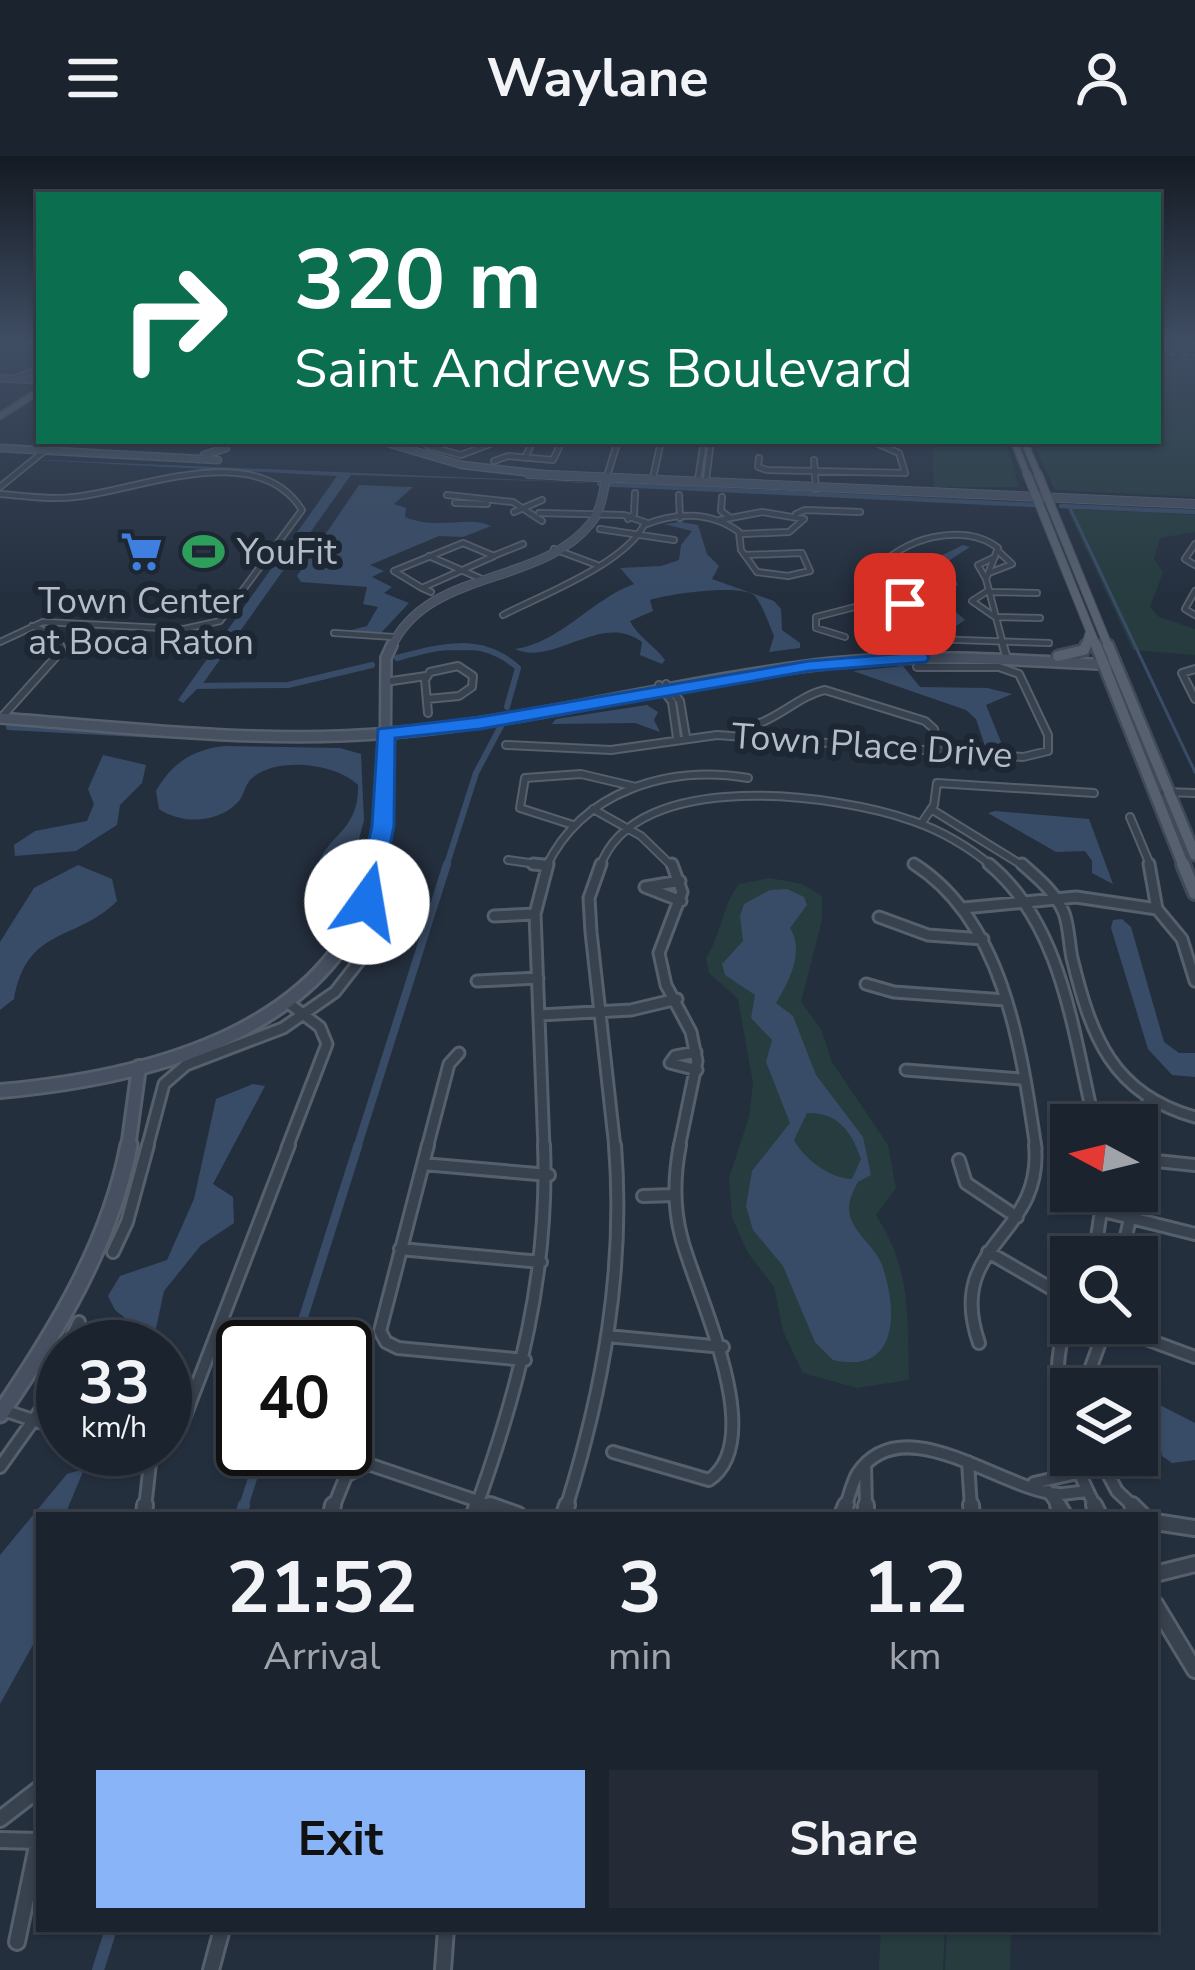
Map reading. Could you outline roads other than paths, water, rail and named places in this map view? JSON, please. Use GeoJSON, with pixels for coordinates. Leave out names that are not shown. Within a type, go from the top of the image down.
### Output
{"type":"FeatureCollection","features":[{"type":"Feature","properties":{"kind":"main road"},"geometry":{"type":"LineString","coordinates":[[1016,444],[1078,570],[1195,855]]}},
{"type":"Feature","properties":{"kind":"main road"},"geometry":{"type":"LineString","coordinates":[[1025,444],[1065,570],[1195,892]]}},
{"type":"Feature","properties":{"kind":"main road"},"geometry":{"type":"LineString","coordinates":[[1065,570],[1078,570]]}},
{"type":"Feature","properties":{"kind":"main road"},"geometry":{"type":"LineString","coordinates":[[1058,656],[1084,650],[1090,632]]}},
{"type":"Feature","properties":{"kind":"street"},"geometry":{"type":"LineString","coordinates":[[0,491],[53,444]]}},
{"type":"Feature","properties":{"kind":"street"},"geometry":{"type":"LineString","coordinates":[[211,467],[231,444]]}},
{"type":"Feature","properties":{"kind":"street"},"geometry":{"type":"LineString","coordinates":[[0,491],[78,497],[211,467],[232,444]]}},
{"type":"Feature","properties":{"kind":"street"},"geometry":{"type":"LineString","coordinates":[[402,444],[484,465],[606,482],[700,481]]}},
{"type":"Feature","properties":{"kind":"street"},"geometry":{"type":"LineString","coordinates":[[432,444],[428,446],[457,455],[489,444]]}},
{"type":"Feature","properties":{"kind":"street"},"geometry":{"type":"LineString","coordinates":[[525,458],[532,444]]}},
{"type":"Feature","properties":{"kind":"street"},"geometry":{"type":"LineString","coordinates":[[494,461],[553,460],[561,444]]}},
{"type":"Feature","properties":{"kind":"street"},"geometry":{"type":"LineString","coordinates":[[0,1091],[73,1083],[139,1067],[218,1039],[286,1002],[340,952],[370,890],[383,826],[386,658],[393,638],[424,608],[557,548],[586,529],[597,514],[617,444]]}},
{"type":"Feature","properties":{"kind":"street"},"geometry":{"type":"LineString","coordinates":[[652,478],[660,444]]}},
{"type":"Feature","properties":{"kind":"street"},"geometry":{"type":"LineString","coordinates":[[700,481],[707,444]]}},
{"type":"Feature","properties":{"kind":"street"},"geometry":{"type":"LineString","coordinates":[[759,458],[760,469],[902,475],[902,456],[881,444]]}},
{"type":"Feature","properties":{"kind":"street"},"geometry":{"type":"LineString","coordinates":[[0,450],[178,458],[226,448]]}},
{"type":"Feature","properties":{"kind":"street"},"geometry":{"type":"LineString","coordinates":[[0,642],[50,622],[198,628],[229,615],[301,514],[301,506],[290,491],[273,483],[178,458]]}},
{"type":"Feature","properties":{"kind":"street"},"geometry":{"type":"LineString","coordinates":[[814,460],[816,487]]}},
{"type":"Feature","properties":{"kind":"street"},"geometry":{"type":"LineString","coordinates":[[606,482],[652,478],[1195,502]]}},
{"type":"Feature","properties":{"kind":"street"},"geometry":{"type":"LineString","coordinates":[[629,518],[635,494]]}},
{"type":"Feature","properties":{"kind":"street"},"geometry":{"type":"LineString","coordinates":[[447,495],[521,508],[540,517],[597,514],[647,523],[806,510],[860,512]]}},
{"type":"Feature","properties":{"kind":"street"},"geometry":{"type":"LineString","coordinates":[[679,495],[680,518]]}},
{"type":"Feature","properties":{"kind":"street"},"geometry":{"type":"LineString","coordinates":[[722,497],[721,511],[728,516]]}},
{"type":"Feature","properties":{"kind":"street"},"geometry":{"type":"LineString","coordinates":[[766,499],[767,514]]}},
{"type":"Feature","properties":{"kind":"street"},"geometry":{"type":"LineString","coordinates":[[455,503],[521,508],[542,500]]}},
{"type":"Feature","properties":{"kind":"street"},"geometry":{"type":"LineString","coordinates":[[719,520],[741,534],[791,531],[804,520],[796,514]]}},
{"type":"Feature","properties":{"kind":"street"},"geometry":{"type":"LineString","coordinates":[[503,615],[600,564],[639,535],[647,523]]}},
{"type":"Feature","properties":{"kind":"street"},"geometry":{"type":"LineString","coordinates":[[600,529],[674,540]]}},
{"type":"Feature","properties":{"kind":"street"},"geometry":{"type":"LineString","coordinates":[[915,657],[876,582],[880,566],[947,532],[983,537],[1012,564],[987,576]]}},
{"type":"Feature","properties":{"kind":"street"},"geometry":{"type":"LineString","coordinates":[[741,534],[746,555],[758,572]]}},
{"type":"Feature","properties":{"kind":"street"},"geometry":{"type":"LineString","coordinates":[[431,592],[394,571],[463,543],[494,556]]}},
{"type":"Feature","properties":{"kind":"street"},"geometry":{"type":"LineString","coordinates":[[421,588],[523,544]]}},
{"type":"Feature","properties":{"kind":"street"},"geometry":{"type":"LineString","coordinates":[[1195,544],[1186,560],[1195,565]]}},
{"type":"Feature","properties":{"kind":"street"},"geometry":{"type":"LineString","coordinates":[[557,548],[600,564]]}},
{"type":"Feature","properties":{"kind":"street"},"geometry":{"type":"LineString","coordinates":[[744,582],[758,572],[788,576],[810,570],[802,553],[746,555]]}},
{"type":"Feature","properties":{"kind":"street"},"geometry":{"type":"LineString","coordinates":[[987,576],[997,554]]}},
{"type":"Feature","properties":{"kind":"street"},"geometry":{"type":"LineString","coordinates":[[997,554],[978,566],[987,576],[1002,656]]}},
{"type":"Feature","properties":{"kind":"street"},"geometry":{"type":"LineString","coordinates":[[429,556],[482,581]]}},
{"type":"Feature","properties":{"kind":"street"},"geometry":{"type":"LineString","coordinates":[[876,582],[895,574],[898,556]]}},
{"type":"Feature","properties":{"kind":"street"},"geometry":{"type":"LineString","coordinates":[[1036,592],[990,591],[972,601],[995,615],[1040,618]]}},
{"type":"Feature","properties":{"kind":"street"},"geometry":{"type":"LineString","coordinates":[[1195,591],[1185,609],[1195,615]]}},
{"type":"Feature","properties":{"kind":"street"},"geometry":{"type":"LineString","coordinates":[[845,636],[816,628],[816,617],[884,596],[908,608],[898,624]]}},
{"type":"Feature","properties":{"kind":"street"},"geometry":{"type":"LineString","coordinates":[[2,716],[62,650],[58,636],[32,626]]}},
{"type":"Feature","properties":{"kind":"street"},"geometry":{"type":"LineString","coordinates":[[334,633],[393,638]]}},
{"type":"Feature","properties":{"kind":"street"},"geometry":{"type":"LineString","coordinates":[[905,637],[1002,637],[1049,644]]}},
{"type":"Feature","properties":{"kind":"street"},"geometry":{"type":"LineString","coordinates":[[1002,656],[1116,662]]}},
{"type":"Feature","properties":{"kind":"street"},"geometry":{"type":"LineString","coordinates":[[2,716],[262,731],[385,730],[467,725],[808,660],[1058,656],[1101,662]]}},
{"type":"Feature","properties":{"kind":"street","name":"Town Place Drive"},"geometry":{"type":"LineString","coordinates":[[506,745],[611,751],[680,737],[754,737],[1031,758],[1047,752],[1051,743],[1019,674],[915,657]]}},
{"type":"Feature","properties":{"kind":"street"},"geometry":{"type":"LineString","coordinates":[[386,682],[426,678],[435,669],[458,666],[467,669],[474,680],[466,694],[427,700]]}},
{"type":"Feature","properties":{"kind":"street"},"geometry":{"type":"LineString","coordinates":[[1195,669],[1183,673],[1195,699]]}},
{"type":"Feature","properties":{"kind":"street"},"geometry":{"type":"LineString","coordinates":[[426,678],[428,713]]}},
{"type":"Feature","properties":{"kind":"street"},"geometry":{"type":"LineString","coordinates":[[665,687],[672,702],[670,729],[680,737]]}},
{"type":"Feature","properties":{"kind":"street"},"geometry":{"type":"LineString","coordinates":[[665,687],[680,700],[680,737]]}},
{"type":"Feature","properties":{"kind":"street"},"geometry":{"type":"LineString","coordinates":[[754,737],[757,725],[789,711],[810,693],[833,690],[922,719],[935,731],[938,748]]}},
{"type":"Feature","properties":{"kind":"street"},"geometry":{"type":"LineString","coordinates":[[573,825],[520,808],[525,778],[539,772],[615,777],[636,787]]}},
{"type":"Feature","properties":{"kind":"street"},"geometry":{"type":"LineString","coordinates":[[332,1512],[338,1487],[349,1471],[368,1464],[476,1508],[525,1360],[549,1175],[535,914],[544,865],[573,825],[636,787],[692,773],[748,778]]}},
{"type":"Feature","properties":{"kind":"street"},"geometry":{"type":"LineString","coordinates":[[921,824],[931,809],[937,783],[1094,793]]}},
{"type":"Feature","properties":{"kind":"street"},"geometry":{"type":"LineString","coordinates":[[1152,790],[1195,794]]}},
{"type":"Feature","properties":{"kind":"street"},"geometry":{"type":"LineString","coordinates":[[565,1512],[590,1429],[607,1336],[618,1204],[590,886],[605,853],[629,830],[670,808],[708,798],[804,798],[868,807],[921,824],[985,860],[1028,904],[1047,940],[1090,1104]]}},
{"type":"Feature","properties":{"kind":"street"},"geometry":{"type":"LineString","coordinates":[[593,809],[665,854],[680,881],[681,901],[658,951],[664,978],[697,1052],[697,1070],[677,1147],[675,1196],[685,1251],[723,1347],[731,1414],[726,1459],[716,1477],[702,1481],[613,1452]]}},
{"type":"Feature","properties":{"kind":"street"},"geometry":{"type":"LineString","coordinates":[[931,809],[1017,861],[1056,900],[1066,914],[1068,941],[1099,1048],[1115,1072],[1148,1100],[1195,1117]]}},
{"type":"Feature","properties":{"kind":"street"},"geometry":{"type":"LineString","coordinates":[[1130,818],[1154,874],[1157,909],[1182,939],[1195,981]]}},
{"type":"Feature","properties":{"kind":"street"},"geometry":{"type":"LineString","coordinates":[[508,860],[544,865]]}},
{"type":"Feature","properties":{"kind":"street"},"geometry":{"type":"LineString","coordinates":[[913,863],[942,881],[964,908],[995,962],[1037,1157],[1029,1196],[972,1275],[967,1298],[979,1343]]}},
{"type":"Feature","properties":{"kind":"street"},"geometry":{"type":"LineString","coordinates":[[113,1252],[167,1079],[186,1065],[283,1028],[354,970],[396,870]]}},
{"type":"Feature","properties":{"kind":"street"},"geometry":{"type":"LineString","coordinates":[[680,881],[644,887],[681,901]]}},
{"type":"Feature","properties":{"kind":"street"},"geometry":{"type":"LineString","coordinates":[[370,890],[388,891]]}},
{"type":"Feature","properties":{"kind":"street"},"geometry":{"type":"LineString","coordinates":[[964,908],[1086,897],[1157,909]]}},
{"type":"Feature","properties":{"kind":"street"},"geometry":{"type":"LineString","coordinates":[[494,916],[535,914]]}},
{"type":"Feature","properties":{"kind":"street"},"geometry":{"type":"LineString","coordinates":[[879,917],[928,935],[983,939]]}},
{"type":"Feature","properties":{"kind":"street"},"geometry":{"type":"LineString","coordinates":[[477,981],[538,978]]}},
{"type":"Feature","properties":{"kind":"street"},"geometry":{"type":"LineString","coordinates":[[866,984],[894,992],[1005,1000]]}},
{"type":"Feature","properties":{"kind":"street"},"geometry":{"type":"LineString","coordinates":[[540,1015],[641,1009],[677,999]]}},
{"type":"Feature","properties":{"kind":"street"},"geometry":{"type":"LineString","coordinates":[[192,1398],[327,1044],[323,1030],[286,1002]]}},
{"type":"Feature","properties":{"kind":"street"},"geometry":{"type":"LineString","coordinates":[[460,1052],[449,1064],[381,1325],[386,1342],[398,1348],[525,1360]]}},
{"type":"Feature","properties":{"kind":"street"},"geometry":{"type":"LineString","coordinates":[[697,1052],[674,1056],[670,1063],[697,1070]]}},
{"type":"Feature","properties":{"kind":"street"},"geometry":{"type":"LineString","coordinates":[[34,1420],[2,1412],[72,1298],[117,1194],[135,1118],[139,1067]]}},
{"type":"Feature","properties":{"kind":"street"},"geometry":{"type":"LineString","coordinates":[[906,1070],[1022,1079]]}},
{"type":"Feature","properties":{"kind":"street"},"geometry":{"type":"LineString","coordinates":[[1148,1100],[1149,1104]]}},
{"type":"Feature","properties":{"kind":"street"},"geometry":{"type":"LineString","coordinates":[[958,1160],[966,1183],[1017,1217]]}},
{"type":"Feature","properties":{"kind":"street"},"geometry":{"type":"LineString","coordinates":[[1158,1161],[1195,1165]]}},
{"type":"Feature","properties":{"kind":"street"},"geometry":{"type":"LineString","coordinates":[[423,1164],[549,1175]]}},
{"type":"Feature","properties":{"kind":"street"},"geometry":{"type":"LineString","coordinates":[[117,1194],[135,1192]]}},
{"type":"Feature","properties":{"kind":"street"},"geometry":{"type":"LineString","coordinates":[[644,1196],[675,1196]]}},
{"type":"Feature","properties":{"kind":"street"},"geometry":{"type":"LineString","coordinates":[[1106,1212],[1195,1234]]}},
{"type":"Feature","properties":{"kind":"street"},"geometry":{"type":"LineString","coordinates":[[1126,1236],[1130,1212]]}},
{"type":"Feature","properties":{"kind":"street"},"geometry":{"type":"LineString","coordinates":[[400,1249],[541,1262]]}},
{"type":"Feature","properties":{"kind":"street"},"geometry":{"type":"LineString","coordinates":[[988,1252],[1050,1290]]}},
{"type":"Feature","properties":{"kind":"street"},"geometry":{"type":"LineString","coordinates":[[607,1336],[723,1347]]}},
{"type":"Feature","properties":{"kind":"street"},"geometry":{"type":"LineString","coordinates":[[1158,1343],[1195,1357]]}},
{"type":"Feature","properties":{"kind":"street"},"geometry":{"type":"LineString","coordinates":[[0,1467],[36,1416]]}},
{"type":"Feature","properties":{"kind":"street"},"geometry":{"type":"LineString","coordinates":[[843,1512],[850,1484],[865,1466],[879,1454],[909,1447],[1042,1485],[1087,1491]]}},
{"type":"Feature","properties":{"kind":"street"},"geometry":{"type":"LineString","coordinates":[[968,1462],[972,1512]]}},
{"type":"Feature","properties":{"kind":"street"},"geometry":{"type":"LineString","coordinates":[[865,1466],[866,1512]]}},
{"type":"Feature","properties":{"kind":"street"},"geometry":{"type":"LineString","coordinates":[[145,1512],[151,1476]]}},
{"type":"Feature","properties":{"kind":"street"},"geometry":{"type":"LineString","coordinates":[[1042,1485],[1069,1476]]}},
{"type":"Feature","properties":{"kind":"street"},"geometry":{"type":"LineString","coordinates":[[1080,1476],[1098,1512]]}},
{"type":"Feature","properties":{"kind":"street"},"geometry":{"type":"LineString","coordinates":[[1109,1476],[1139,1512]]}},
{"type":"Feature","properties":{"kind":"street"},"geometry":{"type":"LineString","coordinates":[[1042,1485],[1062,1512]]}},
{"type":"Feature","properties":{"kind":"street"},"geometry":{"type":"LineString","coordinates":[[1158,1522],[1195,1528]]}},
{"type":"Feature","properties":{"kind":"street"},"geometry":{"type":"LineString","coordinates":[[1158,1573],[1195,1564]]}},
{"type":"Feature","properties":{"kind":"street"},"geometry":{"type":"LineString","coordinates":[[1158,1609],[1195,1670]]}},
{"type":"Feature","properties":{"kind":"street"},"geometry":{"type":"LineString","coordinates":[[0,1819],[36,1791]]}},
{"type":"Feature","properties":{"kind":"street"},"geometry":{"type":"LineString","coordinates":[[0,1840],[36,1841]]}},
{"type":"Feature","properties":{"kind":"street"},"geometry":{"type":"LineString","coordinates":[[17,1942],[36,1851]]}},
{"type":"Feature","properties":{"kind":"street"},"geometry":{"type":"LineString","coordinates":[[211,1970],[221,1932]]}},
{"type":"Feature","properties":{"kind":"street"},"geometry":{"type":"LineString","coordinates":[[443,1970],[446,1932]]}},
{"type":"Feature","properties":{"kind":"water"},"geometry":{"type":"Polygon","coordinates":[[[0,458],[601,483],[351,475],[204,682],[183,703],[178,700],[337,476],[0,458]]]}},
{"type":"Feature","properties":{"kind":"water"},"geometry":{"type":"Polygon","coordinates":[[[359,485],[413,487],[394,504],[406,508],[405,517],[491,526],[463,537],[439,536],[370,565],[384,571],[372,577],[392,587],[384,593],[409,603],[380,634],[348,631],[367,626],[378,607],[363,604],[367,587],[301,582],[297,576],[359,485]]]}},
{"type":"Feature","properties":{"kind":"water"},"geometry":{"type":"Polygon","coordinates":[[[664,524],[698,525],[707,554],[719,566],[712,579],[774,601],[781,609],[782,630],[800,648],[769,652],[774,636],[755,596],[721,590],[650,600],[653,611],[630,621],[665,660],[662,664],[640,655],[642,642],[626,634],[594,635],[546,651],[515,649],[547,638],[634,584],[620,568],[679,560],[681,545],[692,531],[664,524]]]}},
{"type":"Feature","properties":{"kind":"water"},"geometry":{"type":"Polygon","coordinates":[[[963,545],[970,547],[947,562],[958,585],[938,596],[965,620],[956,626],[934,624],[938,608],[911,587],[924,581],[926,563],[963,545]]]}},
{"type":"Feature","properties":{"kind":"water"},"geometry":{"type":"Polygon","coordinates":[[[903,666],[920,687],[987,688],[1012,694],[986,705],[1001,742],[994,748],[985,746],[976,719],[966,710],[853,671],[903,666]]]}},
{"type":"Feature","properties":{"kind":"water"},"geometry":{"type":"Polygon","coordinates":[[[647,705],[658,712],[654,720],[660,732],[635,723],[552,724],[556,719],[647,705]]]}},
{"type":"Feature","properties":{"kind":"water"},"geometry":{"type":"Polygon","coordinates":[[[226,746],[340,748],[361,754],[364,820],[356,851],[361,856],[338,873],[316,872],[353,814],[358,785],[321,767],[290,765],[262,772],[229,810],[209,818],[188,819],[159,809],[156,791],[176,765],[203,750],[226,746]]]}},
{"type":"Feature","properties":{"kind":"water"},"geometry":{"type":"Polygon","coordinates":[[[103,755],[146,765],[142,783],[120,805],[117,825],[76,851],[15,856],[14,845],[35,831],[87,821],[94,804],[88,789],[103,755]]]}},
{"type":"Feature","properties":{"kind":"water"},"geometry":{"type":"Polygon","coordinates":[[[988,813],[1089,819],[1113,884],[1092,873],[1092,861],[1085,851],[1056,852],[988,813]]]}},
{"type":"Feature","properties":{"kind":"water"},"geometry":{"type":"Polygon","coordinates":[[[78,865],[112,879],[117,901],[41,947],[20,976],[14,999],[0,1010],[0,942],[34,888],[78,865]]]}},
{"type":"Feature","properties":{"kind":"water"},"geometry":{"type":"Polygon","coordinates":[[[787,889],[804,897],[807,905],[790,928],[796,956],[776,1003],[793,1016],[816,1075],[863,1137],[871,1175],[858,1182],[850,1216],[882,1265],[891,1319],[882,1349],[855,1362],[833,1360],[815,1342],[783,1266],[753,1230],[746,1206],[752,1171],[790,1123],[766,1062],[772,1040],[751,1018],[755,995],[725,975],[722,964],[743,941],[740,916],[744,904],[770,890],[787,889]],[[807,1113],[794,1140],[819,1167],[852,1179],[861,1159],[853,1140],[835,1120],[807,1113]]]}},
{"type":"Feature","properties":{"kind":"water"},"geometry":{"type":"Polygon","coordinates":[[[1122,919],[1131,927],[1164,1042],[1179,1053],[1195,1053],[1195,1077],[1172,1075],[1148,1049],[1111,928],[1113,920],[1122,919]]]}},
{"type":"Feature","properties":{"kind":"water"},"geometry":{"type":"Polygon","coordinates":[[[253,1084],[265,1086],[213,1184],[233,1197],[234,1223],[201,1245],[164,1291],[158,1320],[128,1320],[108,1296],[120,1276],[167,1260],[194,1199],[216,1099],[253,1084]]]}},
{"type":"Feature","properties":{"kind":"water"},"geometry":{"type":"Polygon","coordinates":[[[1158,1404],[1195,1423],[1195,1460],[1172,1463],[1162,1456],[1158,1404]]]}},
{"type":"Feature","properties":{"kind":"water"},"geometry":{"type":"Polygon","coordinates":[[[65,1476],[81,1476],[66,1512],[36,1512],[36,1639],[0,1704],[0,1555],[65,1476]]]}},
{"type":"Feature","properties":{"kind":"waterway"},"geometry":{"type":"LineString","coordinates":[[599,484],[1035,505]]}},
{"type":"Feature","properties":{"kind":"waterway"},"geometry":{"type":"LineString","coordinates":[[1061,506],[1195,512]]}},
{"type":"Feature","properties":{"kind":"waterway"},"geometry":{"type":"LineString","coordinates":[[1069,506],[1195,772]]}},
{"type":"Feature","properties":{"kind":"waterway"},"geometry":{"type":"LineString","coordinates":[[397,658],[441,648]]}},
{"type":"Feature","properties":{"kind":"waterway"},"geometry":{"type":"LineString","coordinates":[[441,648],[479,648]]}},
{"type":"Feature","properties":{"kind":"waterway"},"geometry":{"type":"LineString","coordinates":[[441,648],[479,648]]}},
{"type":"Feature","properties":{"kind":"waterway"},"geometry":{"type":"LineString","coordinates":[[479,648],[484,648]]}},
{"type":"Feature","properties":{"kind":"waterway"},"geometry":{"type":"LineString","coordinates":[[479,648],[518,668],[507,707]]}},
{"type":"Feature","properties":{"kind":"waterway"},"geometry":{"type":"LineString","coordinates":[[192,686],[288,685],[372,665]]}},
{"type":"Feature","properties":{"kind":"waterway"},"geometry":{"type":"LineString","coordinates":[[446,867],[476,773],[502,724]]}},
{"type":"Feature","properties":{"kind":"waterway"},"geometry":{"type":"LineString","coordinates":[[9,727],[156,735]]}},
{"type":"Feature","properties":{"kind":"waterway"},"geometry":{"type":"LineString","coordinates":[[357,1148],[447,864]]}},
{"type":"Feature","properties":{"kind":"waterway"},"geometry":{"type":"LineString","coordinates":[[303,1320],[358,1145]]}},
{"type":"Feature","properties":{"kind":"waterway"},"geometry":{"type":"LineString","coordinates":[[243,1508],[253,1476]]}},
{"type":"Feature","properties":{"kind":"waterway"},"geometry":{"type":"LineString","coordinates":[[242,1512],[244,1505]]}},
{"type":"Feature","properties":{"kind":"waterway"},"geometry":{"type":"LineString","coordinates":[[98,1970],[110,1932]]}},
{"type":"Feature","properties":{"kind":"place","name":"Town Center at Boca Raton"},"geometry":{"type":"Point","coordinates":[141,551]}},
{"type":"Feature","properties":{"kind":"place","name":"YouFit"},"geometry":{"type":"Point","coordinates":[203,552]}}]}
